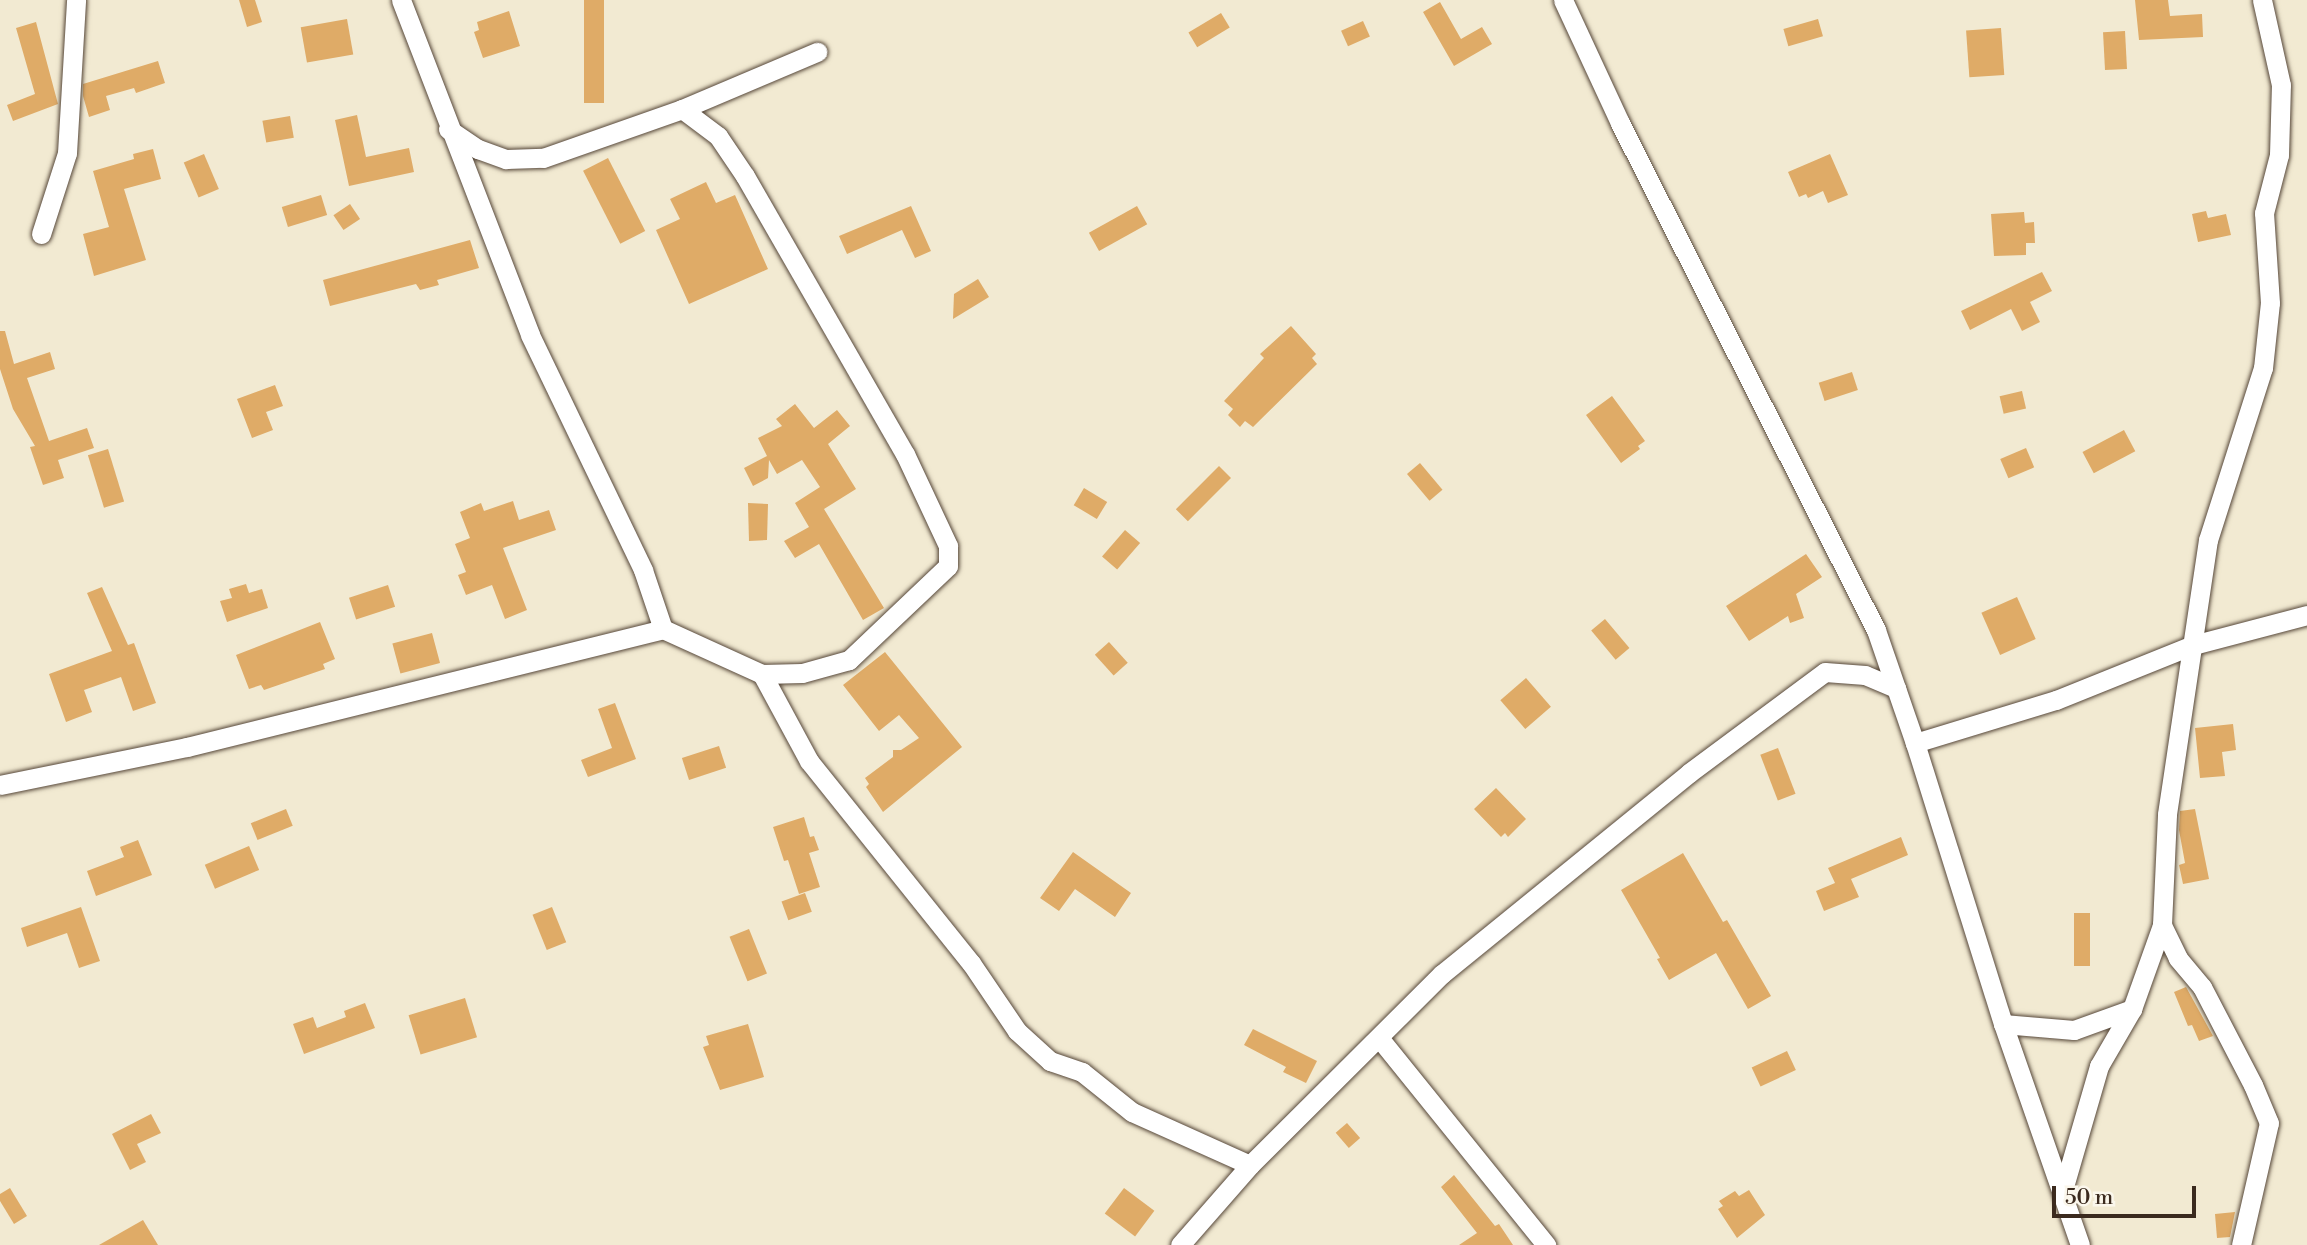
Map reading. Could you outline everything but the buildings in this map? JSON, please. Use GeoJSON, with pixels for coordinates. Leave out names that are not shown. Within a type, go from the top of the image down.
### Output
{"type":"FeatureCollection","features":[{"type":"Feature","properties":{"kind":"street"},"geometry":{"type":"LineString","coordinates":[[41,234],[67,153],[76,0]]}},
{"type":"Feature","properties":{"kind":"street"},"geometry":{"type":"LineString","coordinates":[[401,0],[448,129],[530,335],[643,570],[663,629]]}},
{"type":"Feature","properties":{"kind":"street"},"geometry":{"type":"LineString","coordinates":[[1563,0],[1620,123],[1876,630],[1915,743],[2003,1024],[2080,1245]]}},
{"type":"Feature","properties":{"kind":"street"},"geometry":{"type":"LineString","coordinates":[[2063,1190],[2099,1066],[2132,1009],[2162,925],[2167,814],[2207,540],[2263,368],[2270,303],[2264,213],[2279,155],[2281,85],[2262,0]]}},
{"type":"Feature","properties":{"kind":"street"},"geometry":{"type":"LineString","coordinates":[[448,129],[478,149],[506,159],[542,158],[682,109],[817,52]]}},
{"type":"Feature","properties":{"kind":"street"},"geometry":{"type":"LineString","coordinates":[[0,785],[187,747],[663,629],[762,674],[802,673],[849,660],[948,566],[948,546],[905,454],[745,176],[718,136],[682,109]]}},
{"type":"Feature","properties":{"kind":"street"},"geometry":{"type":"LineString","coordinates":[[1915,743],[2056,700],[2193,645],[2307,615]]}},
{"type":"Feature","properties":{"kind":"street"},"geometry":{"type":"LineString","coordinates":[[1180,1245],[1250,1165],[1380,1040],[1442,974],[1689,773],[1825,672],[1865,676],[1896,688]]}},
{"type":"Feature","properties":{"kind":"street"},"geometry":{"type":"LineString","coordinates":[[762,674],[809,761],[971,964],[1017,1031],[1050,1061],[1082,1072],[1132,1112],[1250,1165]]}},
{"type":"Feature","properties":{"kind":"street"},"geometry":{"type":"LineString","coordinates":[[2162,925],[2178,958],[2202,987],[2253,1085],[2269,1123],[2241,1245]]}},
{"type":"Feature","properties":{"kind":"street"},"geometry":{"type":"LineString","coordinates":[[2003,1024],[2074,1030],[2132,1009]]}},
{"type":"Feature","properties":{"kind":"street"},"geometry":{"type":"LineString","coordinates":[[1380,1040],[1546,1245]]}}]}
